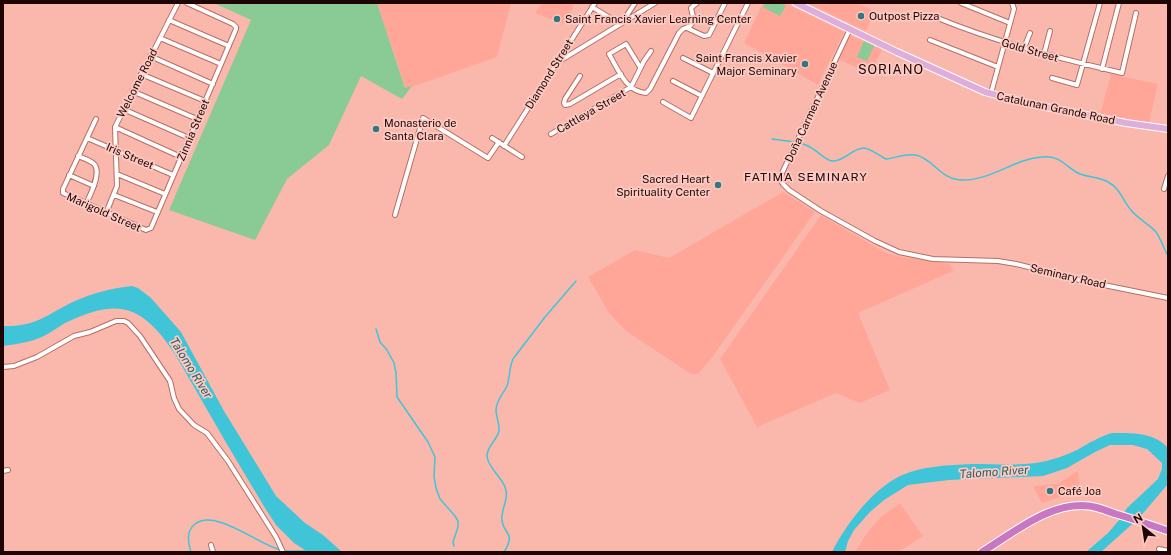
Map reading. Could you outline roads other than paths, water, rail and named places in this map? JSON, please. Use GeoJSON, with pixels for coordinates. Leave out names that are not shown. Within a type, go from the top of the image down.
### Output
{"type":"FeatureCollection","features":[{"type":"Feature","properties":{"kind":"highway"},"geometry":{"type":"LineString","coordinates":[[982,552],[1037,518],[1063,507],[1090,506],[1168,531]]}},
{"type":"Feature","properties":{"kind":"main road","name":"Catalunan Grande Road"},"geometry":{"type":"LineString","coordinates":[[796,3],[968,84],[991,93],[1044,107],[1126,123],[1168,129]]}},
{"type":"Feature","properties":{"kind":"street","name":"Welcome Road"},"geometry":{"type":"LineString","coordinates":[[106,213],[117,186],[115,127],[178,3]]}},
{"type":"Feature","properties":{"kind":"street","name":"Zinnia Street"},"geometry":{"type":"LineString","coordinates":[[146,230],[151,228],[236,29],[236,26],[187,3]]}},
{"type":"Feature","properties":{"kind":"street"},"geometry":{"type":"LineString","coordinates":[[621,24],[634,3]]}},
{"type":"Feature","properties":{"kind":"street"},"geometry":{"type":"LineString","coordinates":[[557,62],[655,3]]}},
{"type":"Feature","properties":{"kind":"street"},"geometry":{"type":"LineString","coordinates":[[640,67],[626,44],[609,54],[631,87],[644,93],[648,92],[680,33],[694,21],[691,8],[697,3]]}},
{"type":"Feature","properties":{"kind":"street"},"geometry":{"type":"LineString","coordinates":[[687,28],[707,36],[725,3]]}},
{"type":"Feature","properties":{"kind":"street"},"geometry":{"type":"LineString","coordinates":[[961,3],[1010,23]]}},
{"type":"Feature","properties":{"kind":"street"},"geometry":{"type":"LineString","coordinates":[[991,93],[1014,9],[1013,3]]}},
{"type":"Feature","properties":{"kind":"street"},"geometry":{"type":"LineString","coordinates":[[1052,78],[1077,85],[1100,3]]}},
{"type":"Feature","properties":{"kind":"street"},"geometry":{"type":"LineString","coordinates":[[1102,69],[1119,3]]}},
{"type":"Feature","properties":{"kind":"street"},"geometry":{"type":"LineString","coordinates":[[663,102],[691,118],[747,4]]}},
{"type":"Feature","properties":{"kind":"street"},"geometry":{"type":"LineString","coordinates":[[593,5],[621,24]]}},
{"type":"Feature","properties":{"kind":"street","name":"Diamond Street"},"geometry":{"type":"LineString","coordinates":[[504,146],[593,5]]}},
{"type":"Feature","properties":{"kind":"street","name":"Gold Street"},"geometry":{"type":"LineString","coordinates":[[940,19],[1005,43],[1082,64],[1122,73],[1136,13]]}},
{"type":"Feature","properties":{"kind":"street"},"geometry":{"type":"LineString","coordinates":[[169,20],[229,46]]}},
{"type":"Feature","properties":{"kind":"street","name":"Doña Carmen Avenue"},"geometry":{"type":"LineString","coordinates":[[850,29],[782,173],[782,184],[820,211],[890,249],[910,255],[933,259],[968,260]]}},
{"type":"Feature","properties":{"kind":"street"},"geometry":{"type":"LineString","coordinates":[[1044,54],[1050,31]]}},
{"type":"Feature","properties":{"kind":"street"},"geometry":{"type":"LineString","coordinates":[[1024,48],[1030,33]]}},
{"type":"Feature","properties":{"kind":"street"},"geometry":{"type":"LineString","coordinates":[[160,38],[221,64]]}},
{"type":"Feature","properties":{"kind":"street"},"geometry":{"type":"LineString","coordinates":[[930,40],[998,67]]}},
{"type":"Feature","properties":{"kind":"street"},"geometry":{"type":"LineString","coordinates":[[631,87],[640,67],[651,51]]}},
{"type":"Feature","properties":{"kind":"street"},"geometry":{"type":"LineString","coordinates":[[150,56],[213,84]]}},
{"type":"Feature","properties":{"kind":"street"},"geometry":{"type":"LineString","coordinates":[[683,58],[714,73]]}},
{"type":"Feature","properties":{"kind":"street"},"geometry":{"type":"LineString","coordinates":[[141,74],[205,101]]}},
{"type":"Feature","properties":{"kind":"street"},"geometry":{"type":"LineString","coordinates":[[580,76],[565,99],[565,105],[570,104],[621,74]]}},
{"type":"Feature","properties":{"kind":"street"},"geometry":{"type":"LineString","coordinates":[[673,81],[702,96]]}},
{"type":"Feature","properties":{"kind":"street","name":"Cattleya Street"},"geometry":{"type":"LineString","coordinates":[[551,134],[631,87]]}},
{"type":"Feature","properties":{"kind":"street"},"geometry":{"type":"LineString","coordinates":[[132,91],[197,119]]}},
{"type":"Feature","properties":{"kind":"street"},"geometry":{"type":"LineString","coordinates":[[123,109],[189,138]]}},
{"type":"Feature","properties":{"kind":"street"},"geometry":{"type":"LineString","coordinates":[[395,215],[423,118],[488,158],[499,142]]}},
{"type":"Feature","properties":{"kind":"street"},"geometry":{"type":"LineString","coordinates":[[94,186],[69,175],[96,119]]}},
{"type":"Feature","properties":{"kind":"street"},"geometry":{"type":"LineString","coordinates":[[115,127],[181,157]]}},
{"type":"Feature","properties":{"kind":"street","name":"Iris Street"},"geometry":{"type":"LineString","coordinates":[[87,138],[173,175]]}},
{"type":"Feature","properties":{"kind":"street"},"geometry":{"type":"LineString","coordinates":[[492,138],[522,157]]}},
{"type":"Feature","properties":{"kind":"street"},"geometry":{"type":"LineString","coordinates":[[78,156],[92,162],[95,166],[96,180],[86,204]]}},
{"type":"Feature","properties":{"kind":"street"},"geometry":{"type":"LineString","coordinates":[[117,174],[165,194]]}},
{"type":"Feature","properties":{"kind":"street","name":"Marigold Street"},"geometry":{"type":"LineString","coordinates":[[69,175],[63,189],[63,193],[146,230]]}},
{"type":"Feature","properties":{"kind":"street"},"geometry":{"type":"LineString","coordinates":[[1164,189],[1168,176]]}},
{"type":"Feature","properties":{"kind":"street"},"geometry":{"type":"LineString","coordinates":[[114,195],[157,212]]}},
{"type":"Feature","properties":{"kind":"street","name":"Seminary Road"},"geometry":{"type":"LineString","coordinates":[[968,260],[998,261],[1016,264],[1084,281],[1168,298]]}},
{"type":"Feature","properties":{"kind":"street"},"geometry":{"type":"LineString","coordinates":[[3,367],[14,366],[37,357],[74,336],[90,332],[116,321],[128,323],[140,336],[170,381],[174,398],[179,409],[194,425],[202,429],[212,438],[279,542],[283,552]]}},
{"type":"Feature","properties":{"kind":"street"},"geometry":{"type":"LineString","coordinates":[[211,545],[213,552]]}},
{"type":"Feature","properties":{"kind":"street"},"geometry":{"type":"LineString","coordinates":[[1159,549],[1168,551]]}},
{"type":"Feature","properties":{"kind":"water","name":"Talomo River"},"geometry":{"type":"Polygon","coordinates":[[[132,286],[138,288],[151,298],[181,332],[224,411],[276,496],[305,523],[323,535],[342,552],[308,552],[294,543],[276,525],[175,354],[163,338],[140,316],[128,310],[115,308],[100,310],[65,323],[50,333],[34,340],[3,346],[3,326],[15,326],[33,322],[75,301],[110,290],[132,286]]]}},
{"type":"Feature","properties":{"kind":"water","name":"Talomo River"},"geometry":{"type":"Polygon","coordinates":[[[1112,433],[1142,434],[1156,439],[1168,448],[1168,484],[1139,518],[1101,552],[1086,552],[1108,533],[1127,508],[1158,479],[1162,469],[1162,463],[1147,449],[1133,445],[1110,445],[1067,468],[1043,476],[949,480],[908,485],[884,500],[870,512],[854,530],[848,541],[845,552],[832,552],[852,519],[880,490],[900,476],[926,468],[945,466],[972,464],[1028,464],[1052,460],[1112,433]]]}},
{"type":"Feature","properties":{"kind":"waterway"},"geometry":{"type":"LineString","coordinates":[[772,139],[795,142]]}},
{"type":"Feature","properties":{"kind":"waterway"},"geometry":{"type":"LineString","coordinates":[[799,143],[810,147],[832,161],[836,161],[856,150],[864,148],[886,159],[904,155],[916,155],[928,161],[948,177],[963,180],[984,177],[1022,161],[1042,157],[1053,157],[1080,174],[1104,180],[1116,188],[1134,213],[1156,232],[1168,256]]}},
{"type":"Feature","properties":{"kind":"waterway"},"geometry":{"type":"LineString","coordinates":[[504,552],[509,540],[509,536],[502,522],[506,491],[487,456],[487,452],[499,431],[496,407],[507,386],[513,359],[545,317],[576,281]]}},
{"type":"Feature","properties":{"kind":"waterway"},"geometry":{"type":"LineString","coordinates":[[376,329],[380,342],[387,350],[394,363],[397,397],[428,442],[435,457],[434,476],[436,488],[440,499],[458,521],[458,527],[453,542],[454,546]]}},
{"type":"Feature","properties":{"kind":"waterway"},"geometry":{"type":"LineString","coordinates":[[191,552],[189,541],[190,530],[195,524],[204,520],[225,524],[281,550]]}},
{"type":"Feature","properties":{"kind":"waterway"},"geometry":{"type":"LineString","coordinates":[[284,551],[306,551]]}},
{"type":"Feature","properties":{"kind":"place","name":"Outpost Pizza"},"geometry":{"type":"Point","coordinates":[861,16]}},
{"type":"Feature","properties":{"kind":"place","name":"Saint Francis Xavier Learning Center"},"geometry":{"type":"Point","coordinates":[557,19]}},
{"type":"Feature","properties":{"kind":"place","name":"Saint Francis Xavier Major Seminary"},"geometry":{"type":"Point","coordinates":[805,64]}},
{"type":"Feature","properties":{"kind":"place","name":"Monasterio de Santa Clara"},"geometry":{"type":"Point","coordinates":[376,129]}},
{"type":"Feature","properties":{"kind":"place","name":"Sacred Heart Spirituality Center"},"geometry":{"type":"Point","coordinates":[718,185]}},
{"type":"Feature","properties":{"kind":"place","name":"Café Joa"},"geometry":{"type":"Point","coordinates":[1050,491]}},
{"type":"Feature","properties":{"kind":"district","name":"SORIANO"},"geometry":{"type":"Point","coordinates":[891,69]}},
{"type":"Feature","properties":{"kind":"district","name":"FATIMA SEMINARY"},"geometry":{"type":"Point","coordinates":[806,177]}}]}
